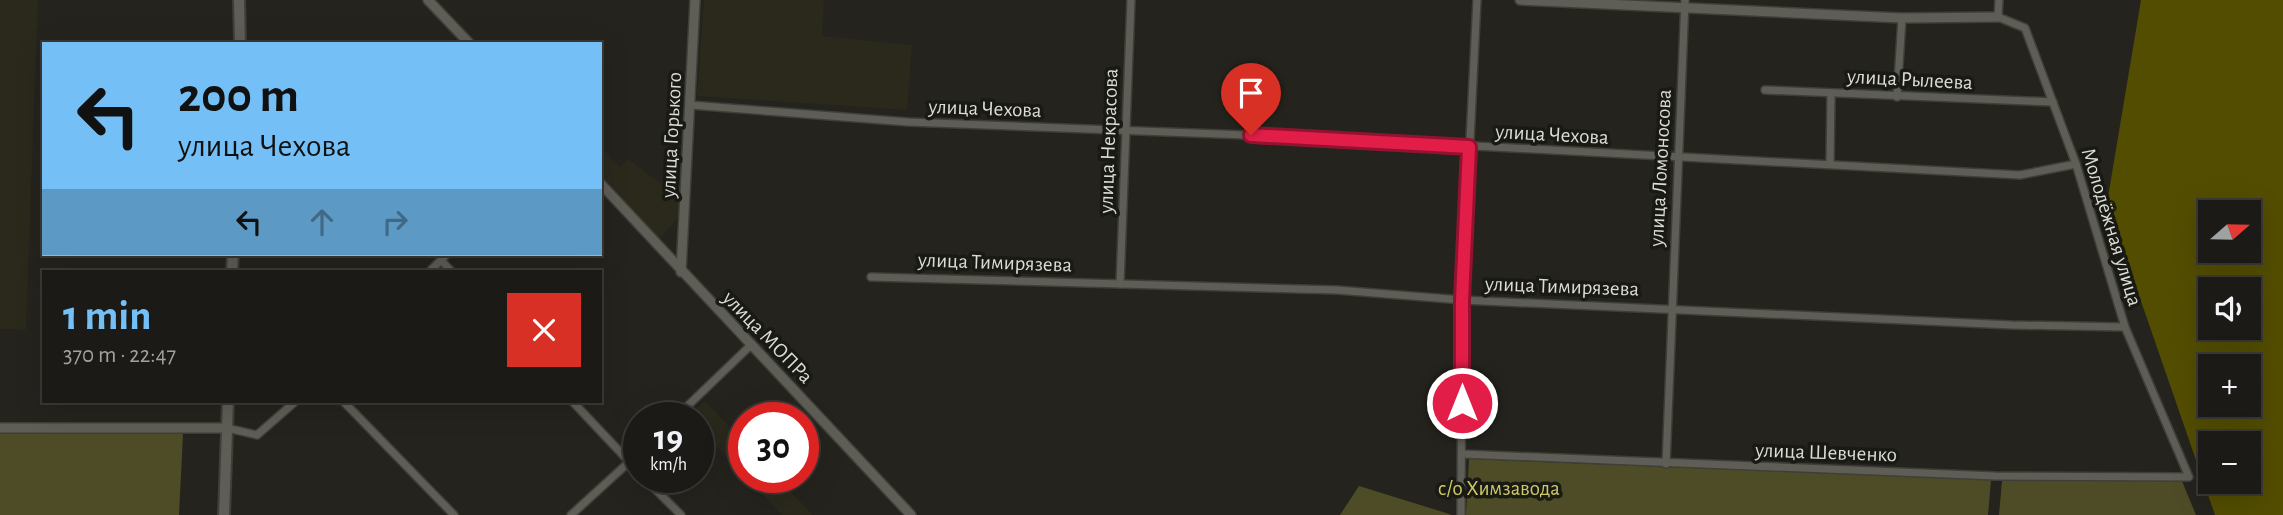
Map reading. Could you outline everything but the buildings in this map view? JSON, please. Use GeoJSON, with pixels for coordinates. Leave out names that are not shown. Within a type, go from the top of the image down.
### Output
{"type":"FeatureCollection","features":[{"type":"Feature","properties":{"kind":"main road"},"geometry":{"type":"LineString","coordinates":[[239,0],[240,42]]}},
{"type":"Feature","properties":{"kind":"main road"},"geometry":{"type":"LineString","coordinates":[[224,515],[228,403]]}},
{"type":"Feature","properties":{"kind":"street"},"geometry":{"type":"LineString","coordinates":[[428,0],[468,42]]}},
{"type":"Feature","properties":{"kind":"street","name":"улица Горького"},"geometry":{"type":"LineString","coordinates":[[681,272],[695,0]]}},
{"type":"Feature","properties":{"kind":"street","name":"улица Некрасова"},"geometry":{"type":"LineString","coordinates":[[1120,284],[1131,0]]}},
{"type":"Feature","properties":{"kind":"street"},"geometry":{"type":"LineString","coordinates":[[1461,515],[1462,300],[1477,0]]}},
{"type":"Feature","properties":{"kind":"street"},"geometry":{"type":"LineString","coordinates":[[1520,0],[1685,4],[1902,18],[1998,17],[1999,0]]}},
{"type":"Feature","properties":{"kind":"street","name":"улица Ломоносова"},"geometry":{"type":"LineString","coordinates":[[1666,464],[1685,4]]}},
{"type":"Feature","properties":{"kind":"street","name":"Молодёжная улица"},"geometry":{"type":"LineString","coordinates":[[1998,17],[2025,27],[2076,164],[2125,327],[2189,477]]}},
{"type":"Feature","properties":{"kind":"street"},"geometry":{"type":"LineString","coordinates":[[1897,97],[1902,18]]}},
{"type":"Feature","properties":{"kind":"street","name":"улица Рылеева"},"geometry":{"type":"LineString","coordinates":[[1765,90],[2053,102]]}},
{"type":"Feature","properties":{"kind":"street"},"geometry":{"type":"LineString","coordinates":[[1830,164],[1831,93]]}},
{"type":"Feature","properties":{"kind":"street","name":"улица Чехова"},"geometry":{"type":"LineString","coordinates":[[690,105],[908,122],[1830,164],[2020,176],[2076,164]]}},
{"type":"Feature","properties":{"kind":"street","name":"улица МОПРа"},"geometry":{"type":"LineString","coordinates":[[602,185],[911,515]]}},
{"type":"Feature","properties":{"kind":"street"},"geometry":{"type":"LineString","coordinates":[[431,270],[445,256]]}},
{"type":"Feature","properties":{"kind":"street"},"geometry":{"type":"LineString","coordinates":[[441,260],[450,270]]}},
{"type":"Feature","properties":{"kind":"street","name":"улица Тимирязева"},"geometry":{"type":"LineString","coordinates":[[872,277],[1337,290],[1462,300],[1671,307],[2012,325],[2125,327]]}},
{"type":"Feature","properties":{"kind":"street"},"geometry":{"type":"LineString","coordinates":[[692,402],[751,345]]}},
{"type":"Feature","properties":{"kind":"street"},"geometry":{"type":"LineString","coordinates":[[0,428],[227,428],[257,435],[294,403]]}},
{"type":"Feature","properties":{"kind":"street"},"geometry":{"type":"LineString","coordinates":[[345,403],[454,515]]}},
{"type":"Feature","properties":{"kind":"street"},"geometry":{"type":"LineString","coordinates":[[574,403],[623,456]]}},
{"type":"Feature","properties":{"kind":"street","name":"улица Шевченко"},"geometry":{"type":"LineString","coordinates":[[1462,454],[1996,476],[2189,477]]}},
{"type":"Feature","properties":{"kind":"street"},"geometry":{"type":"LineString","coordinates":[[571,515],[623,468]]}},
{"type":"Feature","properties":{"kind":"street"},"geometry":{"type":"LineString","coordinates":[[659,493],[681,515]]}},
{"type":"Feature","properties":{"kind":"shaded area"},"geometry":{"type":"Polygon","coordinates":[[[0,0],[38,0],[26,330],[0,329],[0,0]]]}},
{"type":"Feature","properties":{"kind":"shaded area"},"geometry":{"type":"Polygon","coordinates":[[[704,0],[824,0],[822,36],[912,45],[907,110],[697,96],[704,0]]]}},
{"type":"Feature","properties":{"kind":"shaded area"},"geometry":{"type":"Polygon","coordinates":[[[2141,0],[2283,0],[2283,515],[2215,515],[2208,494],[2261,494],[2261,431],[2198,431],[2198,466],[2107,203],[2141,0]]]}},
{"type":"Feature","properties":{"kind":"shaded area"},"geometry":{"type":"Polygon","coordinates":[[[602,148],[620,167],[628,159],[660,183],[682,187],[679,217],[659,239],[602,177],[602,148]]]}},
{"type":"Feature","properties":{"kind":"shaded area"},"geometry":{"type":"Polygon","coordinates":[[[714,410],[728,425],[728,458],[714,444],[714,410]]]}},
{"type":"Feature","properties":{"kind":"shaded area"},"geometry":{"type":"Polygon","coordinates":[[[761,493],[792,493],[813,515],[782,515],[761,493]]]}},
{"type":"Feature","properties":{"kind":"green space"},"geometry":{"type":"Polygon","coordinates":[[[0,434],[183,434],[179,515],[0,515],[0,434]]]}},
{"type":"Feature","properties":{"kind":"green space","name":"с/о Химзавода"},"geometry":{"type":"Polygon","coordinates":[[[1469,459],[1991,480],[1988,515],[1466,515],[1469,459]]]}},
{"type":"Feature","properties":{"kind":"green space"},"geometry":{"type":"Polygon","coordinates":[[[2002,481],[2182,481],[2196,515],[1999,515],[2002,481]]]}},
{"type":"Feature","properties":{"kind":"green space"},"geometry":{"type":"Polygon","coordinates":[[[1359,486],[1443,512],[1452,515],[1340,515],[1359,486]]]}},
{"type":"Feature","properties":{"kind":"route"},"geometry":{"type":"LineString","coordinates":[[1251,135],[1469,147],[1462,300],[1462,403]]}}]}
